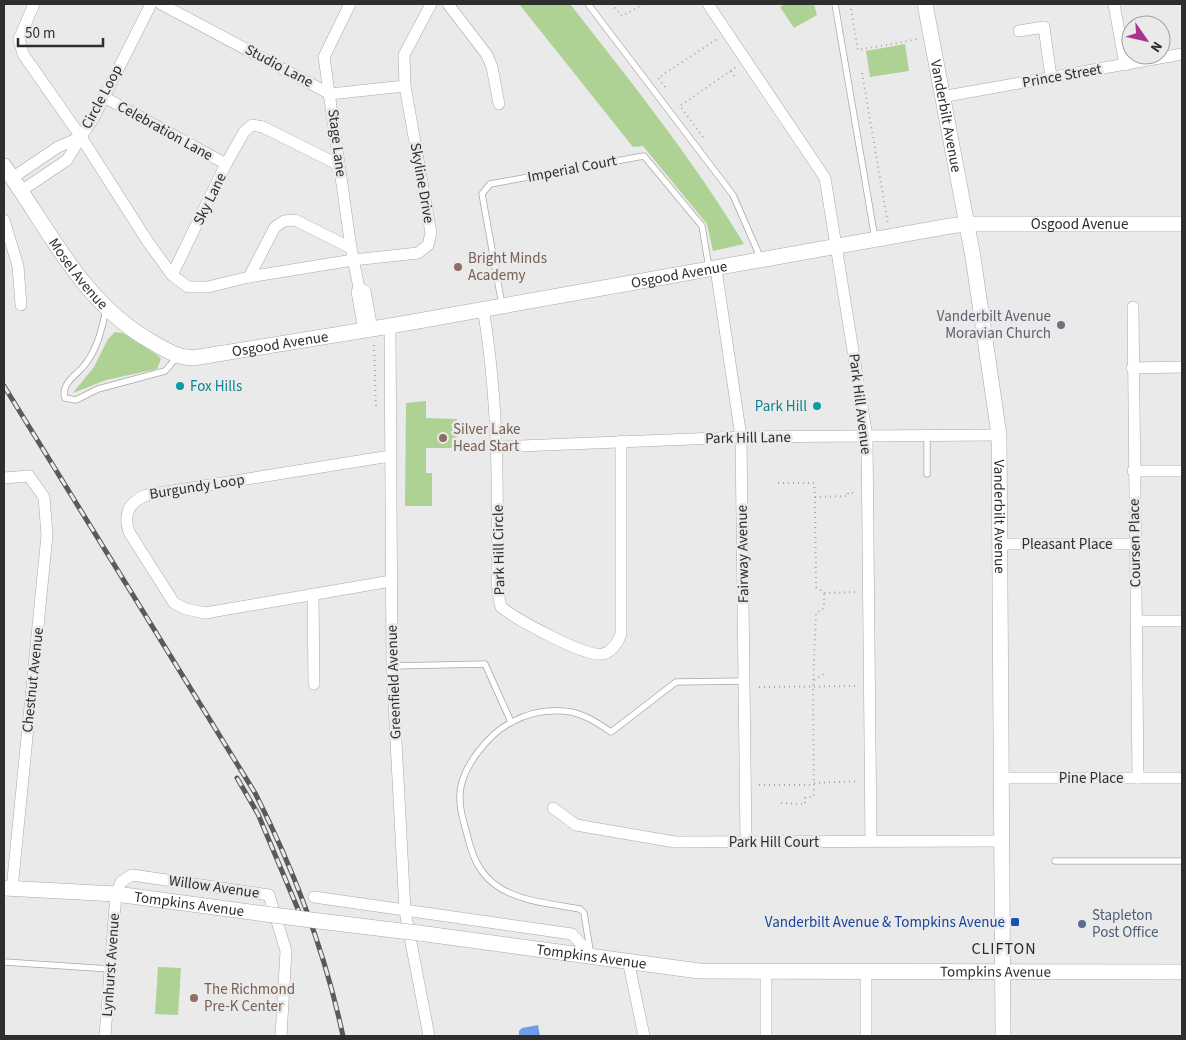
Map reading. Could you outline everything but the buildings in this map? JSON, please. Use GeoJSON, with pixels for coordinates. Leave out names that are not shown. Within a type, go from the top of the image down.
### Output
{"type":"FeatureCollection","features":[{"type":"Feature","properties":{"kind":"street","name":"Skyline Drive"},"geometry":{"type":"LineString","coordinates":[[34,4],[22,28],[19,39],[21,49],[172,275],[188,288],[208,287],[249,277],[353,260],[418,253],[424,250],[431,239],[405,86],[404,55],[431,4]]}},
{"type":"Feature","properties":{"kind":"street","name":"Circle Loop"},"geometry":{"type":"LineString","coordinates":[[21,191],[67,160],[104,98],[151,4]]}},
{"type":"Feature","properties":{"kind":"street","name":"Studio Lane"},"geometry":{"type":"LineString","coordinates":[[161,4],[330,94],[405,86]]}},
{"type":"Feature","properties":{"kind":"street","name":"Stage Lane"},"geometry":{"type":"LineString","coordinates":[[350,4],[324,57],[351,248],[360,288],[365,291],[368,329]]}},
{"type":"Feature","properties":{"kind":"street"},"geometry":{"type":"LineString","coordinates":[[448,4],[487,56],[492,67],[499,104]]}},
{"type":"Feature","properties":{"kind":"street","name":"Park Hill Avenue"},"geometry":{"type":"LineString","coordinates":[[708,4],[825,178],[867,437],[871,842]]}},
{"type":"Feature","properties":{"kind":"street","name":"Vanderbilt Avenue"},"geometry":{"type":"LineString","coordinates":[[925,4],[982,315],[999,436],[1003,1036]]}},
{"type":"Feature","properties":{"kind":"street"},"geometry":{"type":"LineString","coordinates":[[1114,4],[1121,42]]}},
{"type":"Feature","properties":{"kind":"street"},"geometry":{"type":"LineString","coordinates":[[1019,32],[1044,27],[1051,77]]}},
{"type":"Feature","properties":{"kind":"street","name":"Prince Street"},"geometry":{"type":"LineString","coordinates":[[941,96],[1121,65]]}},
{"type":"Feature","properties":{"kind":"street","name":"Celebration Lane"},"geometry":{"type":"LineString","coordinates":[[104,98],[226,164]]}},
{"type":"Feature","properties":{"kind":"street","name":"Sky Lane"},"geometry":{"type":"LineString","coordinates":[[172,275],[226,164],[244,132],[252,125],[263,127],[339,165]]}},
{"type":"Feature","properties":{"kind":"street","name":"Circle Loop"},"geometry":{"type":"LineString","coordinates":[[8,172],[81,137]]}},
{"type":"Feature","properties":{"kind":"street","name":"Mosel Avenue"},"geometry":{"type":"LineString","coordinates":[[8,172],[82,283],[106,309],[134,332],[177,357]]}},
{"type":"Feature","properties":{"kind":"street"},"geometry":{"type":"LineString","coordinates":[[4,220],[18,266],[21,305]]}},
{"type":"Feature","properties":{"kind":"street"},"geometry":{"type":"LineString","coordinates":[[249,277],[275,227],[284,221],[295,220],[351,248]]}},
{"type":"Feature","properties":{"kind":"street","name":"Osgood Avenue"},"geometry":{"type":"LineString","coordinates":[[177,357],[193,358],[390,326],[483,308],[966,224],[1182,224]]}},
{"type":"Feature","properties":{"kind":"street","name":"Fairway Avenue"},"geometry":{"type":"LineString","coordinates":[[713,269],[741,437],[746,842]]}},
{"type":"Feature","properties":{"kind":"street","name":"Coursen Place"},"geometry":{"type":"LineString","coordinates":[[1133,307],[1133,472],[1138,778]]}},
{"type":"Feature","properties":{"kind":"street","name":"Park Hill Circle"},"geometry":{"type":"LineString","coordinates":[[483,308],[492,360],[498,447],[497,589],[501,607],[518,620],[596,654],[610,650],[622,634],[621,441]]}},
{"type":"Feature","properties":{"kind":"street","name":"Greenfield Avenue"},"geometry":{"type":"LineString","coordinates":[[390,326],[392,666],[405,911],[430,1036]]}},
{"type":"Feature","properties":{"kind":"street"},"geometry":{"type":"LineString","coordinates":[[1132,368],[1182,367]]}},
{"type":"Feature","properties":{"kind":"street","name":"Park Hill Lane"},"geometry":{"type":"LineString","coordinates":[[498,447],[741,437],[999,436]]}},
{"type":"Feature","properties":{"kind":"street","name":"Burgundy Loop"},"geometry":{"type":"LineString","coordinates":[[390,456],[147,495],[136,499],[130,507],[126,521],[129,532],[174,603],[186,609],[205,613],[391,580]]}},
{"type":"Feature","properties":{"kind":"street"},"geometry":{"type":"LineString","coordinates":[[1133,472],[1182,471]]}},
{"type":"Feature","properties":{"kind":"street","name":"Chestnut Avenue"},"geometry":{"type":"LineString","coordinates":[[4,478],[29,476],[44,497],[47,535],[8,888]]}},
{"type":"Feature","properties":{"kind":"street","name":"Pleasant Place"},"geometry":{"type":"LineString","coordinates":[[1000,544],[1135,544]]}},
{"type":"Feature","properties":{"kind":"street"},"geometry":{"type":"LineString","coordinates":[[313,594],[314,684]]}},
{"type":"Feature","properties":{"kind":"street"},"geometry":{"type":"LineString","coordinates":[[1136,622],[1182,621]]}},
{"type":"Feature","properties":{"kind":"street","name":"Pine Place"},"geometry":{"type":"LineString","coordinates":[[1000,778],[1182,778]]}},
{"type":"Feature","properties":{"kind":"street","name":"Park Hill Court"},"geometry":{"type":"LineString","coordinates":[[553,808],[576,825],[675,842],[1001,842]]}},
{"type":"Feature","properties":{"kind":"street","name":"Willow Avenue"},"geometry":{"type":"LineString","coordinates":[[116,894],[121,882],[132,875],[269,895],[286,951],[281,1036]]}},
{"type":"Feature","properties":{"kind":"street","name":"Tompkins Avenue"},"geometry":{"type":"LineString","coordinates":[[8,888],[116,894],[591,955],[699,971],[866,972],[1002,970],[1182,972]]}},
{"type":"Feature","properties":{"kind":"street","name":"Lynhurst Avenue"},"geometry":{"type":"LineString","coordinates":[[105,1036],[116,894]]}},
{"type":"Feature","properties":{"kind":"street"},"geometry":{"type":"LineString","coordinates":[[314,897],[572,934],[591,955]]}},
{"type":"Feature","properties":{"kind":"street"},"geometry":{"type":"LineString","coordinates":[[628,960],[644,1036]]}},
{"type":"Feature","properties":{"kind":"street"},"geometry":{"type":"LineString","coordinates":[[766,972],[766,1036]]}},
{"type":"Feature","properties":{"kind":"street"},"geometry":{"type":"LineString","coordinates":[[866,972],[866,1036]]}},
{"type":"Feature","properties":{"kind":"lane"},"geometry":{"type":"LineString","coordinates":[[588,4],[733,195],[762,260]]}},
{"type":"Feature","properties":{"kind":"lane"},"geometry":{"type":"LineString","coordinates":[[835,4],[875,239]]}},
{"type":"Feature","properties":{"kind":"lane","name":"Imperial Court"},"geometry":{"type":"LineString","coordinates":[[502,305],[482,194],[490,184],[638,157],[644,156],[702,226],[713,269]]}},
{"type":"Feature","properties":{"kind":"lane"},"geometry":{"type":"LineString","coordinates":[[106,309],[96,346],[84,365],[63,391],[65,398],[76,400],[98,389],[165,371],[177,357]]}},
{"type":"Feature","properties":{"kind":"lane"},"geometry":{"type":"LineString","coordinates":[[927,436],[927,474]]}},
{"type":"Feature","properties":{"kind":"lane"},"geometry":{"type":"LineString","coordinates":[[392,666],[485,664],[510,722]]}},
{"type":"Feature","properties":{"kind":"lane"},"geometry":{"type":"LineString","coordinates":[[591,955],[584,913],[580,909],[514,896],[498,887],[484,875],[474,861],[460,809],[460,792],[466,769],[481,748],[510,722],[538,712],[572,712],[594,721],[611,732],[676,682],[744,681]]}},
{"type":"Feature","properties":{"kind":"lane"},"geometry":{"type":"LineString","coordinates":[[1055,862],[1182,861]]}},
{"type":"Feature","properties":{"kind":"lane"},"geometry":{"type":"LineString","coordinates":[[4,962],[110,970]]}},
{"type":"Feature","properties":{"kind":"path"},"geometry":{"type":"LineString","coordinates":[[611,4],[622,16],[644,4]]}},
{"type":"Feature","properties":{"kind":"path"},"geometry":{"type":"LineString","coordinates":[[850,4],[858,50],[918,39]]}},
{"type":"Feature","properties":{"kind":"path"},"geometry":{"type":"LineString","coordinates":[[665,87],[658,78],[717,39]]}},
{"type":"Feature","properties":{"kind":"path"},"geometry":{"type":"LineString","coordinates":[[703,137],[680,106],[736,67]]}},
{"type":"Feature","properties":{"kind":"path"},"geometry":{"type":"LineString","coordinates":[[731,71],[736,79]]}},
{"type":"Feature","properties":{"kind":"path"},"geometry":{"type":"LineString","coordinates":[[862,73],[888,224]]}},
{"type":"Feature","properties":{"kind":"path"},"geometry":{"type":"LineString","coordinates":[[374,345],[376,410]]}},
{"type":"Feature","properties":{"kind":"path"},"geometry":{"type":"LineString","coordinates":[[778,483],[814,483],[816,587],[824,592],[859,592]]}},
{"type":"Feature","properties":{"kind":"path"},"geometry":{"type":"LineString","coordinates":[[815,497],[848,496],[848,493],[858,492]]}},
{"type":"Feature","properties":{"kind":"path"},"geometry":{"type":"LineString","coordinates":[[781,803],[805,804],[805,798],[814,796],[813,686],[816,612],[824,608],[824,592]]}},
{"type":"Feature","properties":{"kind":"path"},"geometry":{"type":"LineString","coordinates":[[814,680],[827,672]]}},
{"type":"Feature","properties":{"kind":"path"},"geometry":{"type":"LineString","coordinates":[[759,687],[859,686]]}},
{"type":"Feature","properties":{"kind":"path"},"geometry":{"type":"LineString","coordinates":[[759,785],[859,781]]}},
{"type":"Feature","properties":{"kind":"green space"},"geometry":{"type":"Polygon","coordinates":[[[519,4],[570,4],[683,151],[744,244],[713,251],[707,224],[643,146],[633,147],[519,4]]]}},
{"type":"Feature","properties":{"kind":"green space"},"geometry":{"type":"Polygon","coordinates":[[[785,4],[814,4],[817,15],[794,28],[780,7],[785,4]]]}},
{"type":"Feature","properties":{"kind":"green space"},"geometry":{"type":"Polygon","coordinates":[[[905,44],[909,71],[870,77],[866,51],[905,44]]]}},
{"type":"Feature","properties":{"kind":"green space"},"geometry":{"type":"Polygon","coordinates":[[[115,332],[123,333],[157,355],[161,359],[157,369],[106,380],[73,393],[94,367],[108,339],[115,332]]]}},
{"type":"Feature","properties":{"kind":"green space"},"geometry":{"type":"Polygon","coordinates":[[[426,401],[426,418],[457,419],[457,448],[426,448],[426,473],[432,473],[432,506],[405,506],[406,403],[426,401]]]}},
{"type":"Feature","properties":{"kind":"green space"},"geometry":{"type":"Polygon","coordinates":[[[158,967],[181,968],[178,1015],[155,1014],[158,967]]]}},
{"type":"Feature","properties":{"kind":"water"},"geometry":{"type":"Polygon","coordinates":[[[538,1025],[540,1036],[519,1036],[519,1031],[522,1028],[538,1025]]]}},
{"type":"Feature","properties":{"kind":"railway"},"geometry":{"type":"LineString","coordinates":[[4,386],[255,793],[283,852],[307,912],[327,973],[343,1036]]}},
{"type":"Feature","properties":{"kind":"railway"},"geometry":{"type":"LineString","coordinates":[[237,778],[258,814],[300,914]]}},
{"type":"Feature","properties":{"kind":"place","name":"Bright Minds Academy"},"geometry":{"type":"Point","coordinates":[458,267]}},
{"type":"Feature","properties":{"kind":"place","name":"Vanderbilt Avenue Moravian Church"},"geometry":{"type":"Point","coordinates":[1061,325]}},
{"type":"Feature","properties":{"kind":"place","name":"Fox Hills"},"geometry":{"type":"Point","coordinates":[180,386]}},
{"type":"Feature","properties":{"kind":"place","name":"Park Hill"},"geometry":{"type":"Point","coordinates":[817,406]}},
{"type":"Feature","properties":{"kind":"place","name":"Silver Lake Head Start"},"geometry":{"type":"Point","coordinates":[443,438]}},
{"type":"Feature","properties":{"kind":"place","name":"Vanderbilt Avenue & Tompkins Avenue"},"geometry":{"type":"Point","coordinates":[1015,922]}},
{"type":"Feature","properties":{"kind":"place","name":"Stapleton Post Office"},"geometry":{"type":"Point","coordinates":[1082,924]}},
{"type":"Feature","properties":{"kind":"place","name":"The Richmond Pre-K Center"},"geometry":{"type":"Point","coordinates":[194,998]}},
{"type":"Feature","properties":{"kind":"district","name":"CLIFTON"},"geometry":{"type":"Point","coordinates":[1004,949]}}]}
